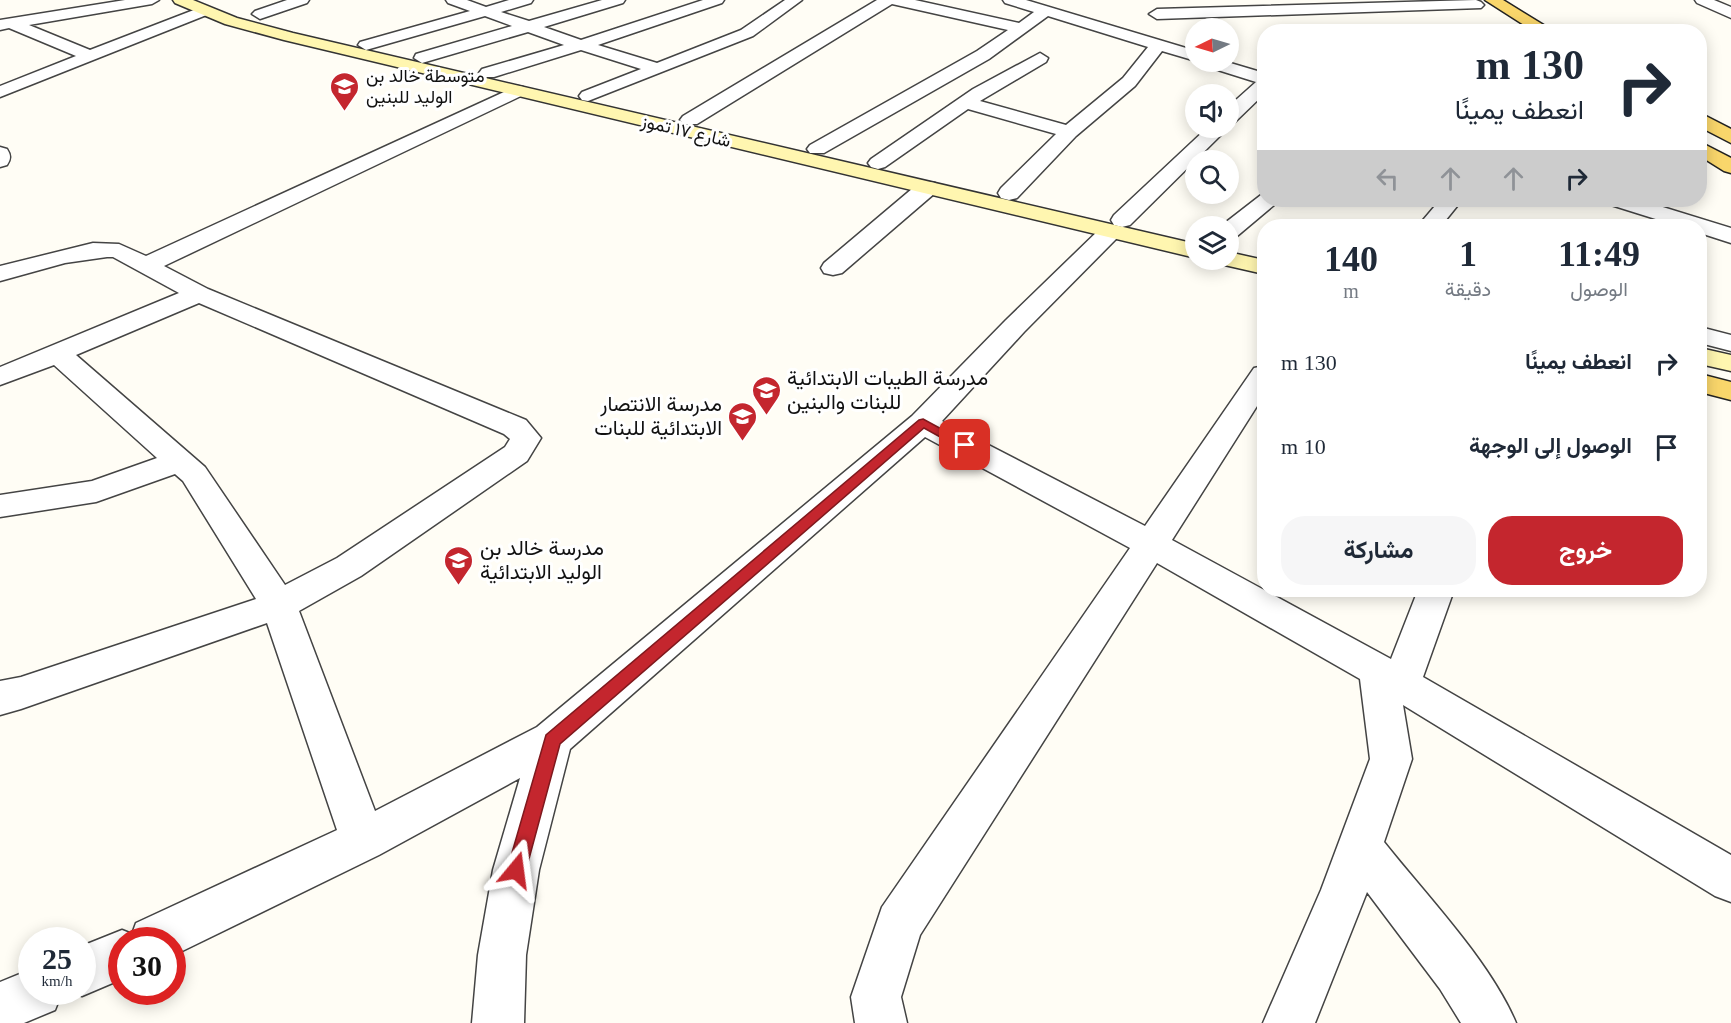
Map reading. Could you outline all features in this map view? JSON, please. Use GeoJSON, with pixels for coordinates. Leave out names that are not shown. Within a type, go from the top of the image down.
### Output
{"type":"FeatureCollection","features":[{"type":"Feature","properties":{"kind":"main road","name":"شارع ١٧ تموز"},"geometry":{"type":"LineString","coordinates":[[180,0],[204,11],[267,32],[927,188],[1116,226],[1185,235]]}},
{"type":"Feature","properties":{"kind":"main road"},"geometry":{"type":"LineString","coordinates":[[1472,3],[1492,8],[1529,24]]}},
{"type":"Feature","properties":{"kind":"main road","name":"شارع ١٧ تموز"},"geometry":{"type":"LineString","coordinates":[[238,4],[306,30],[1009,194],[1185,248]]}},
{"type":"Feature","properties":{"kind":"main road"},"geometry":{"type":"LineString","coordinates":[[1492,8],[1508,24]]}},
{"type":"Feature","properties":{"kind":"main road"},"geometry":{"type":"LineString","coordinates":[[1707,111],[1731,124]]}},
{"type":"Feature","properties":{"kind":"main road"},"geometry":{"type":"LineString","coordinates":[[1707,123],[1731,137]]}},
{"type":"Feature","properties":{"kind":"main road"},"geometry":{"type":"LineString","coordinates":[[1707,138],[1731,152]]}},
{"type":"Feature","properties":{"kind":"main road"},"geometry":{"type":"LineString","coordinates":[[1707,152],[1731,167]]}},
{"type":"Feature","properties":{"kind":"main road"},"geometry":{"type":"LineString","coordinates":[[1239,250],[1257,259]]}},
{"type":"Feature","properties":{"kind":"main road"},"geometry":{"type":"LineString","coordinates":[[1239,260],[1257,261]]}},
{"type":"Feature","properties":{"kind":"main road"},"geometry":{"type":"LineString","coordinates":[[1707,358],[1731,363]]}},
{"type":"Feature","properties":{"kind":"main road"},"geometry":{"type":"LineString","coordinates":[[1707,372],[1731,377]]}},
{"type":"Feature","properties":{"kind":"main road"},"geometry":{"type":"LineString","coordinates":[[1707,385],[1731,391]]}},
{"type":"Feature","properties":{"kind":"street"},"geometry":{"type":"LineString","coordinates":[[5,24],[152,0]]}},
{"type":"Feature","properties":{"kind":"street"},"geometry":{"type":"LineString","coordinates":[[260,14],[302,0]]}},
{"type":"Feature","properties":{"kind":"street"},"geometry":{"type":"LineString","coordinates":[[453,0],[580,45],[657,68]]}},
{"type":"Feature","properties":{"kind":"street"},"geometry":{"type":"LineString","coordinates":[[366,45],[526,0]]}},
{"type":"Feature","properties":{"kind":"street"},"geometry":{"type":"LineString","coordinates":[[556,0],[664,33]]}},
{"type":"Feature","properties":{"kind":"street"},"geometry":{"type":"LineString","coordinates":[[422,58],[618,0]]}},
{"type":"Feature","properties":{"kind":"street"},"geometry":{"type":"LineString","coordinates":[[488,73],[641,27],[717,0]]}},
{"type":"Feature","properties":{"kind":"street"},"geometry":{"type":"LineString","coordinates":[[588,96],[747,33],[795,0]]}},
{"type":"Feature","properties":{"kind":"street"},"geometry":{"type":"LineString","coordinates":[[690,120],[888,0]]}},
{"type":"Feature","properties":{"kind":"street"},"geometry":{"type":"LineString","coordinates":[[895,0],[1020,28]]}},
{"type":"Feature","properties":{"kind":"street"},"geometry":{"type":"LineString","coordinates":[[1012,0],[1185,52]]}},
{"type":"Feature","properties":{"kind":"street"},"geometry":{"type":"LineString","coordinates":[[1145,0],[1157,14]]}},
{"type":"Feature","properties":{"kind":"street"},"geometry":{"type":"LineString","coordinates":[[1702,0],[1731,13]]}},
{"type":"Feature","properties":{"kind":"street"},"geometry":{"type":"LineString","coordinates":[[1130,35],[1157,14],[1311,5],[1472,3]]}},
{"type":"Feature","properties":{"kind":"street"},"geometry":{"type":"LineString","coordinates":[[1311,5],[1336,24]]}},
{"type":"Feature","properties":{"kind":"street"},"geometry":{"type":"LineString","coordinates":[[0,92],[204,11]]}},
{"type":"Feature","properties":{"kind":"street"},"geometry":{"type":"LineString","coordinates":[[817,149],[983,55],[1046,11]]}},
{"type":"Feature","properties":{"kind":"street"},"geometry":{"type":"LineString","coordinates":[[5,24],[90,56]]}},
{"type":"Feature","properties":{"kind":"street"},"geometry":{"type":"LineString","coordinates":[[687,40],[710,47]]}},
{"type":"Feature","properties":{"kind":"street"},"geometry":{"type":"LineString","coordinates":[[1009,194],[1069,132],[1129,82],[1159,44]]}},
{"type":"Feature","properties":{"kind":"street"},"geometry":{"type":"LineString","coordinates":[[878,163],[965,102],[1040,58]]}},
{"type":"Feature","properties":{"kind":"street"},"geometry":{"type":"LineString","coordinates":[[1239,71],[1257,77]]}},
{"type":"Feature","properties":{"kind":"street"},"geometry":{"type":"LineString","coordinates":[[146,265],[517,91]]}},
{"type":"Feature","properties":{"kind":"street"},"geometry":{"type":"LineString","coordinates":[[1239,108],[1257,91]]}},
{"type":"Feature","properties":{"kind":"street"},"geometry":{"type":"LineString","coordinates":[[965,102],[1069,132]]}},
{"type":"Feature","properties":{"kind":"street"},"geometry":{"type":"LineString","coordinates":[[180,927],[363,840],[552,740],[923,423],[1015,326],[1208,138]]}},
{"type":"Feature","properties":{"kind":"street"},"geometry":{"type":"LineString","coordinates":[[0,153],[0,161]]}},
{"type":"Feature","properties":{"kind":"street"},"geometry":{"type":"LineString","coordinates":[[833,268],[927,188]]}},
{"type":"Feature","properties":{"kind":"street"},"geometry":{"type":"LineString","coordinates":[[1239,223],[1260,207]]}},
{"type":"Feature","properties":{"kind":"street"},"geometry":{"type":"LineString","coordinates":[[1435,219],[1445,207]]}},
{"type":"Feature","properties":{"kind":"street"},"geometry":{"type":"LineString","coordinates":[[1641,207],[1678,219]]}},
{"type":"Feature","properties":{"kind":"street"},"geometry":{"type":"LineString","coordinates":[[1707,228],[1731,236]]}},
{"type":"Feature","properties":{"kind":"street"},"geometry":{"type":"LineString","coordinates":[[0,274],[107,248],[119,250],[199,294],[515,427],[526,438],[516,454],[359,560],[279,605],[21,693],[0,698]]}},
{"type":"Feature","properties":{"kind":"street"},"geometry":{"type":"LineString","coordinates":[[0,377],[199,294]]}},
{"type":"Feature","properties":{"kind":"street"},"geometry":{"type":"LineString","coordinates":[[1707,337],[1731,343]]}},
{"type":"Feature","properties":{"kind":"street"},"geometry":{"type":"LineString","coordinates":[[58,354],[194,474],[279,605],[363,840]]}},
{"type":"Feature","properties":{"kind":"street"},"geometry":{"type":"LineString","coordinates":[[881,1023],[876,997],[899,924],[1257,384]]}},
{"type":"Feature","properties":{"kind":"street"},"geometry":{"type":"LineString","coordinates":[[923,423],[1150,544],[1390,677],[1731,875]]}},
{"type":"Feature","properties":{"kind":"street"},"geometry":{"type":"LineString","coordinates":[[0,506],[96,491],[179,461]]}},
{"type":"Feature","properties":{"kind":"street"},"geometry":{"type":"LineString","coordinates":[[1289,1023],[1360,847],[1390,759],[1390,677],[1432,597]]}},
{"type":"Feature","properties":{"kind":"street"},"geometry":{"type":"LineString","coordinates":[[498,1023],[502,954],[516,870],[552,740]]}},
{"type":"Feature","properties":{"kind":"street"},"geometry":{"type":"LineString","coordinates":[[1360,847],[1457,972],[1490,1023]]}},
{"type":"Feature","properties":{"kind":"street"},"geometry":{"type":"LineString","coordinates":[[0,1008],[18,1000]]}},
{"type":"Feature","properties":{"kind":"place","name":"متوسطة خالد بن الوليد للبنين"},"geometry":{"type":"Point","coordinates":[345,112]}},
{"type":"Feature","properties":{"kind":"place","name":"مدرسة الطيبات الابتدائية للبنات والبنين"},"geometry":{"type":"Point","coordinates":[766,416]}},
{"type":"Feature","properties":{"kind":"place","name":"مدرسة الانتصار الابتدائية للبنات"},"geometry":{"type":"Point","coordinates":[743,442]}},
{"type":"Feature","properties":{"kind":"place","name":"مدرسة خالد بن الوليد الابتدائية"},"geometry":{"type":"Point","coordinates":[459,586]}},
{"type":"Feature","properties":{"kind":"route"},"geometry":{"type":"LineString","coordinates":[[516,870],[552,740],[923,423],[965,445]]}}]}
